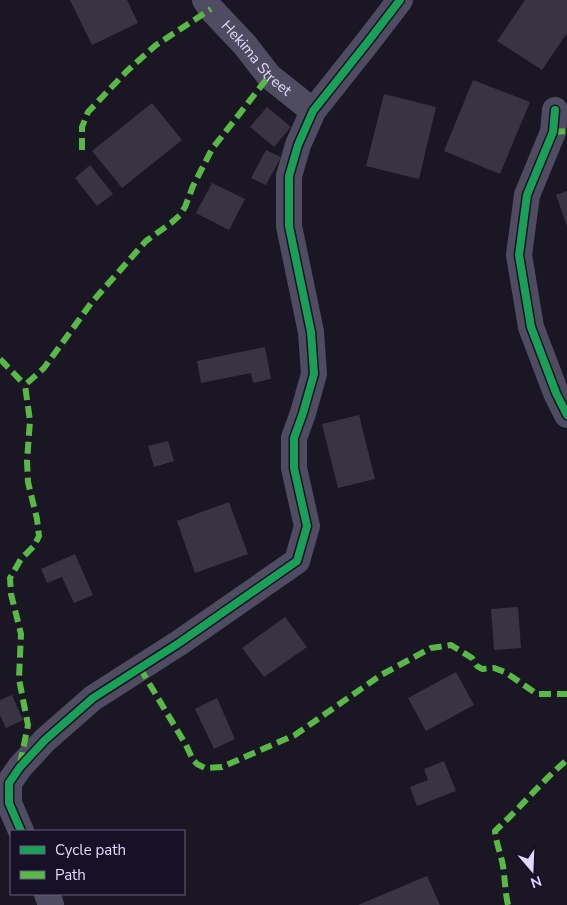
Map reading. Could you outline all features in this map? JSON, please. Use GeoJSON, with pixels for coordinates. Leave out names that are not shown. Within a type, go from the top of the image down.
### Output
{"type":"FeatureCollection","features":[{"type":"Feature","properties":{"kind":"street","name":"Hekima Street"},"geometry":{"type":"LineString","coordinates":[[205,0],[245,45],[269,76],[313,110]]}},
{"type":"Feature","properties":{"kind":"street"},"geometry":{"type":"LineString","coordinates":[[21,830],[9,803],[4,783],[45,740],[93,698],[179,643],[297,560],[307,526],[294,468],[294,438],[314,374],[311,332],[289,226],[288,176],[298,145],[313,110],[400,0]]}},
{"type":"Feature","properties":{"kind":"street"},"geometry":{"type":"LineString","coordinates":[[555,110],[553,132],[527,195],[519,255],[531,327],[556,393],[567,415]]}},
{"type":"Feature","properties":{"kind":"building"},"geometry":{"type":"Polygon","coordinates":[[[70,0],[127,0],[138,23],[92,45],[70,0]]]}},
{"type":"Feature","properties":{"kind":"building"},"geometry":{"type":"Polygon","coordinates":[[[525,0],[567,0],[567,33],[542,70],[497,41],[525,0]]]}},
{"type":"Feature","properties":{"kind":"building"},"geometry":{"type":"Polygon","coordinates":[[[473,80],[530,102],[500,174],[444,151],[473,80]]]}},
{"type":"Feature","properties":{"kind":"building"},"geometry":{"type":"Polygon","coordinates":[[[384,94],[436,107],[419,179],[366,166],[384,94]]]}},
{"type":"Feature","properties":{"kind":"building"},"geometry":{"type":"Polygon","coordinates":[[[152,103],[182,140],[122,188],[92,151],[152,103]]]}},
{"type":"Feature","properties":{"kind":"building"},"geometry":{"type":"Polygon","coordinates":[[[267,107],[291,127],[274,147],[250,127],[267,107]]]}},
{"type":"Feature","properties":{"kind":"building"},"geometry":{"type":"Polygon","coordinates":[[[266,150],[281,157],[266,185],[251,178],[266,150]]]}},
{"type":"Feature","properties":{"kind":"building"},"geometry":{"type":"Polygon","coordinates":[[[90,165],[113,194],[97,206],[75,178],[90,165]]]}},
{"type":"Feature","properties":{"kind":"building"},"geometry":{"type":"Polygon","coordinates":[[[212,183],[245,199],[229,230],[196,213],[212,183]]]}},
{"type":"Feature","properties":{"kind":"building"},"geometry":{"type":"Polygon","coordinates":[[[567,191],[567,226],[556,195],[567,191]]]}},
{"type":"Feature","properties":{"kind":"building"},"geometry":{"type":"Polygon","coordinates":[[[265,347],[271,379],[253,383],[251,373],[201,383],[197,361],[265,347]]]}},
{"type":"Feature","properties":{"kind":"building"},"geometry":{"type":"Polygon","coordinates":[[[359,415],[375,479],[338,488],[322,424],[359,415]]]}},
{"type":"Feature","properties":{"kind":"building"},"geometry":{"type":"Polygon","coordinates":[[[168,441],[174,461],[154,467],[148,446],[168,441]]]}},
{"type":"Feature","properties":{"kind":"building"},"geometry":{"type":"Polygon","coordinates":[[[229,502],[248,554],[195,573],[177,521],[229,502]]]}},
{"type":"Feature","properties":{"kind":"building"},"geometry":{"type":"Polygon","coordinates":[[[75,554],[93,595],[74,603],[62,577],[47,583],[41,569],[75,554]]]}},
{"type":"Feature","properties":{"kind":"building"},"geometry":{"type":"Polygon","coordinates":[[[518,607],[521,648],[494,650],[491,609],[518,607]]]}},
{"type":"Feature","properties":{"kind":"building"},"geometry":{"type":"Polygon","coordinates":[[[285,617],[307,647],[264,677],[242,648],[285,617]]]}},
{"type":"Feature","properties":{"kind":"building"},"geometry":{"type":"Polygon","coordinates":[[[456,672],[474,705],[426,731],[408,698],[456,672]]]}},
{"type":"Feature","properties":{"kind":"building"},"geometry":{"type":"Polygon","coordinates":[[[12,695],[23,720],[6,728],[0,715],[0,700],[12,695]]]}},
{"type":"Feature","properties":{"kind":"building"},"geometry":{"type":"Polygon","coordinates":[[[217,698],[235,739],[214,749],[195,709],[217,698]]]}},
{"type":"Feature","properties":{"kind":"building"},"geometry":{"type":"Polygon","coordinates":[[[444,761],[456,791],[417,806],[410,787],[428,780],[424,769],[444,761]]]}},
{"type":"Feature","properties":{"kind":"building"},"geometry":{"type":"Polygon","coordinates":[[[427,876],[440,905],[358,905],[427,876]]]}},
{"type":"Feature","properties":{"kind":"marked path"},"geometry":{"type":"LineString","coordinates":[[82,150],[82,127],[88,112],[127,71],[156,45],[211,9]]}},
{"type":"Feature","properties":{"kind":"marked path"},"geometry":{"type":"LineString","coordinates":[[20,764],[28,725],[19,679],[21,634],[11,594],[10,578],[21,559],[34,546],[39,536],[28,482],[27,461],[30,421],[25,385],[44,368],[92,302],[146,241],[180,215],[212,149],[269,76]]}},
{"type":"Feature","properties":{"kind":"marked path"},"geometry":{"type":"LineString","coordinates":[[553,132],[567,131]]}},
{"type":"Feature","properties":{"kind":"marked path"},"geometry":{"type":"LineString","coordinates":[[0,359],[25,385]]}},
{"type":"Feature","properties":{"kind":"marked path"},"geometry":{"type":"LineString","coordinates":[[140,668],[193,760],[205,768],[222,767],[295,735],[381,675],[431,648],[451,645],[472,658],[477,666],[482,669],[494,668],[505,672],[537,694],[567,694]]}},
{"type":"Feature","properties":{"kind":"marked path"},"geometry":{"type":"LineString","coordinates":[[508,905],[503,866],[495,831],[567,760]]}},
{"type":"Feature","properties":{"kind":"cycle path"},"geometry":{"type":"LineString","coordinates":[[21,830],[9,803],[9,783],[20,767],[45,740],[93,698],[179,643],[297,561],[307,526],[294,468],[294,438],[314,374],[311,332],[289,226],[289,176],[298,145],[313,111],[400,0]]}},
{"type":"Feature","properties":{"kind":"cycle path"},"geometry":{"type":"LineString","coordinates":[[555,110],[553,132],[527,195],[519,255],[531,327],[556,393],[567,415]]}}]}
